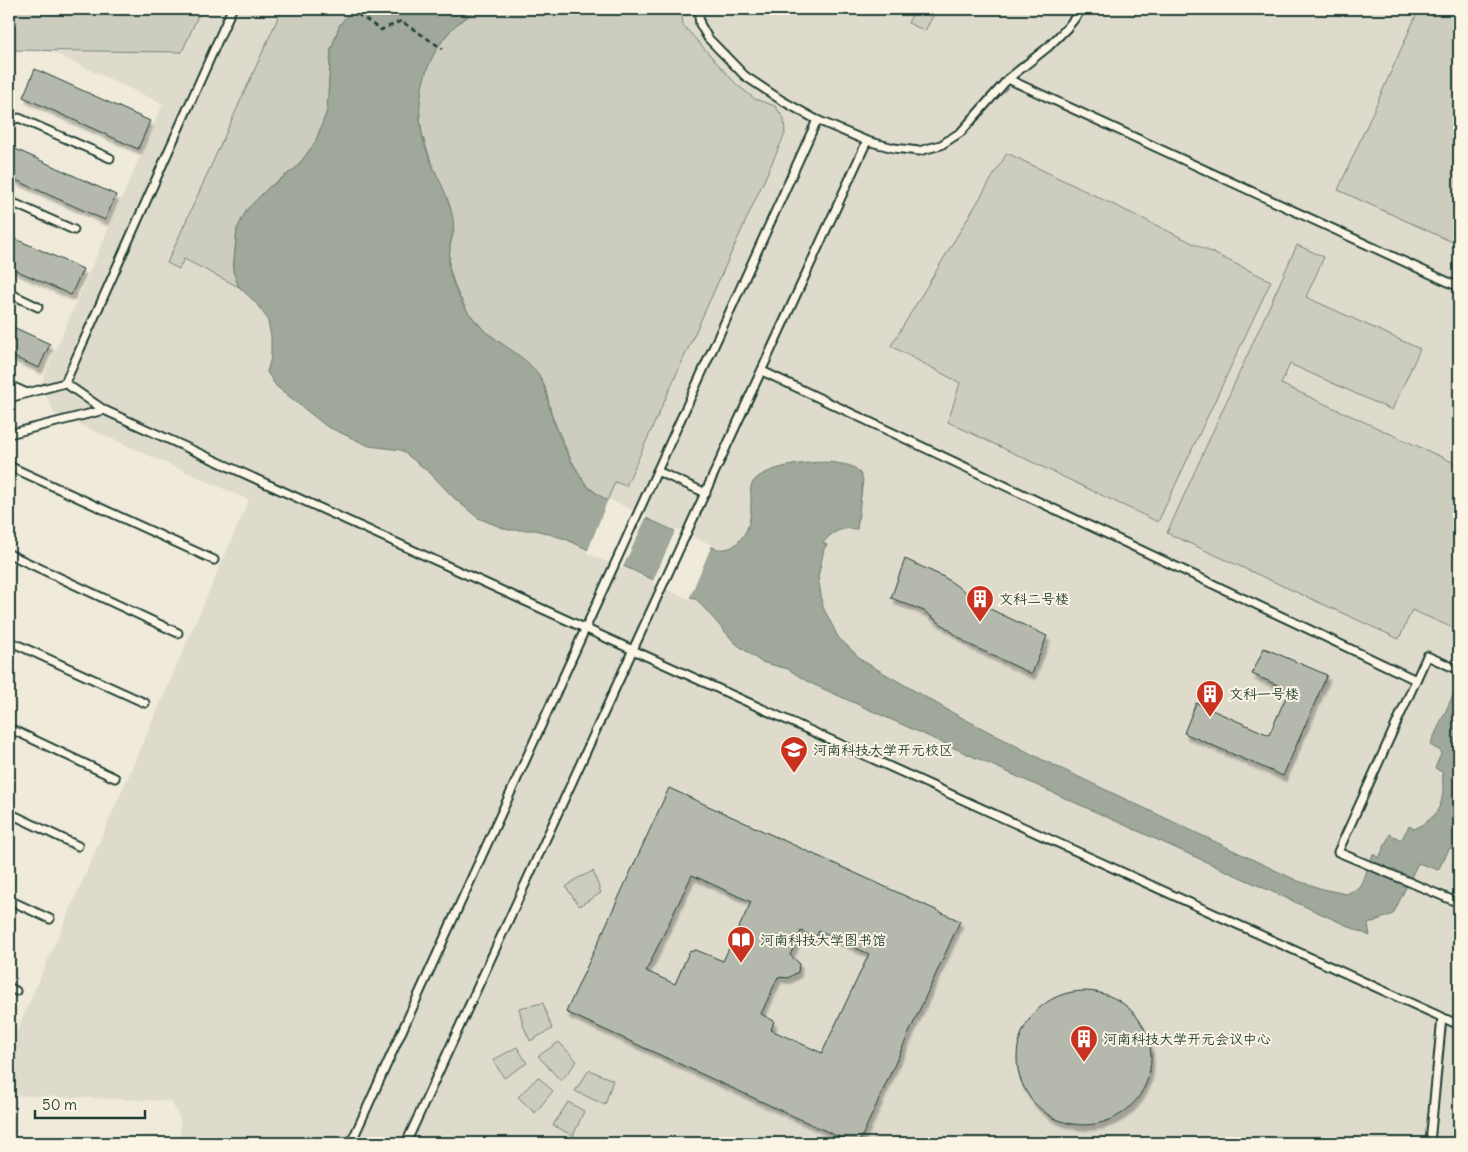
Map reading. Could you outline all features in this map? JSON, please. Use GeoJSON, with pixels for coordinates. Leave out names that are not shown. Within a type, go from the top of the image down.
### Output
{"type":"FeatureCollection","features":[{"type":"Feature","properties":{"kind":"lane"},"geometry":{"type":"LineString","coordinates":[[66,383],[232,9]]}},
{"type":"Feature","properties":{"kind":"lane"},"geometry":{"type":"LineString","coordinates":[[698,9],[700,24],[708,38],[745,76],[781,100],[817,120],[867,141],[894,148],[919,151],[941,145],[960,132],[1008,79],[1048,47],[1082,9]]}},
{"type":"Feature","properties":{"kind":"lane"},"geometry":{"type":"LineString","coordinates":[[1008,79],[1459,287]]}},
{"type":"Feature","properties":{"kind":"lane"},"geometry":{"type":"LineString","coordinates":[[9,121],[19,118],[110,158]]}},
{"type":"Feature","properties":{"kind":"lane"},"geometry":{"type":"LineString","coordinates":[[351,1143],[817,120]]}},
{"type":"Feature","properties":{"kind":"lane"},"geometry":{"type":"LineString","coordinates":[[406,1143],[867,141]]}},
{"type":"Feature","properties":{"kind":"lane"},"geometry":{"type":"LineString","coordinates":[[9,202],[74,230]]}},
{"type":"Feature","properties":{"kind":"lane"},"geometry":{"type":"LineString","coordinates":[[9,293],[38,307]]}},
{"type":"Feature","properties":{"kind":"lane"},"geometry":{"type":"LineString","coordinates":[[762,370],[1416,680]]}},
{"type":"Feature","properties":{"kind":"lane"},"geometry":{"type":"LineString","coordinates":[[9,398],[66,383]]}},
{"type":"Feature","properties":{"kind":"lane"},"geometry":{"type":"LineString","coordinates":[[66,383],[104,410],[1459,1025]]}},
{"type":"Feature","properties":{"kind":"lane"},"geometry":{"type":"LineString","coordinates":[[9,385],[28,393]]}},
{"type":"Feature","properties":{"kind":"lane"},"geometry":{"type":"LineString","coordinates":[[9,434],[104,410]]}},
{"type":"Feature","properties":{"kind":"lane"},"geometry":{"type":"LineString","coordinates":[[9,466],[214,560]]}},
{"type":"Feature","properties":{"kind":"lane"},"geometry":{"type":"LineString","coordinates":[[657,471],[706,493]]}},
{"type":"Feature","properties":{"kind":"lane"},"geometry":{"type":"LineString","coordinates":[[9,554],[178,633]]}},
{"type":"Feature","properties":{"kind":"lane"},"geometry":{"type":"LineString","coordinates":[[9,641],[145,704]]}},
{"type":"Feature","properties":{"kind":"lane"},"geometry":{"type":"LineString","coordinates":[[1459,670],[1427,656],[1338,852],[1459,903]]}},
{"type":"Feature","properties":{"kind":"lane"},"geometry":{"type":"LineString","coordinates":[[9,728],[114,778]]}},
{"type":"Feature","properties":{"kind":"lane"},"geometry":{"type":"LineString","coordinates":[[9,813],[78,846]]}},
{"type":"Feature","properties":{"kind":"lane"},"geometry":{"type":"LineString","coordinates":[[9,900],[50,919]]}},
{"type":"Feature","properties":{"kind":"lane"},"geometry":{"type":"LineString","coordinates":[[9,987],[16,991]]}},
{"type":"Feature","properties":{"kind":"lane"},"geometry":{"type":"LineString","coordinates":[[1430,1143],[1442,1017]]}},
{"type":"Feature","properties":{"kind":"path"},"geometry":{"type":"LineString","coordinates":[[350,9],[381,30],[400,21],[442,49]]}},
{"type":"Feature","properties":{"kind":"shaded area","name":"河南科技大学开元校区"},"geometry":{"type":"Polygon","coordinates":[[[9,9],[1459,9],[1459,1143],[180,1143],[180,1119],[171,1101],[9,1095],[9,1049],[249,500],[54,413],[41,383],[163,104],[52,52],[9,50],[9,9]]]}},
{"type":"Feature","properties":{"kind":"shaded area"},"geometry":{"type":"Polygon","coordinates":[[[9,9],[201,9],[182,52],[9,50],[9,9]]]}},
{"type":"Feature","properties":{"kind":"shaded area"},"geometry":{"type":"Polygon","coordinates":[[[282,9],[352,9],[339,26],[331,50],[327,111],[315,143],[296,168],[268,188],[248,209],[237,229],[233,271],[239,287],[184,259],[179,269],[167,263],[282,9]]]}},
{"type":"Feature","properties":{"kind":"shaded area"},"geometry":{"type":"Polygon","coordinates":[[[352,9],[479,9],[450,31],[439,46],[430,62],[424,79],[421,97],[420,116],[422,134],[453,218],[449,262],[450,272],[462,302],[476,322],[491,336],[530,364],[540,377],[562,443],[583,481],[594,492],[615,504],[680,533],[717,549],[724,549],[735,545],[744,535],[750,515],[751,486],[756,479],[765,473],[803,463],[817,462],[836,463],[853,467],[859,472],[863,480],[857,529],[838,531],[830,535],[823,543],[827,545],[824,549],[818,577],[823,607],[838,637],[863,661],[953,713],[1043,760],[1298,881],[1323,889],[1346,894],[1361,887],[1373,854],[1379,858],[1390,834],[1401,840],[1409,826],[1414,829],[1431,819],[1436,813],[1442,799],[1443,782],[1442,772],[1435,768],[1442,752],[1430,745],[1459,682],[1459,850],[1450,848],[1438,870],[1418,863],[1393,914],[1368,924],[1370,936],[808,682],[788,669],[761,662],[735,643],[697,600],[565,539],[536,530],[508,530],[478,518],[455,499],[430,473],[401,450],[369,446],[326,426],[276,386],[267,372],[271,357],[271,336],[267,318],[255,302],[239,287],[233,271],[237,229],[247,209],[268,188],[296,168],[315,143],[327,111],[331,50],[339,26],[352,9]]]}},
{"type":"Feature","properties":{"kind":"shaded area"},"geometry":{"type":"Polygon","coordinates":[[[479,9],[681,9],[683,25],[737,85],[755,99],[775,106],[784,119],[785,134],[626,486],[615,482],[607,501],[587,486],[570,458],[552,416],[545,387],[539,375],[484,330],[467,311],[456,289],[449,267],[450,245],[454,231],[422,134],[419,108],[423,81],[429,62],[439,45],[453,27],[479,9]]]}},
{"type":"Feature","properties":{"kind":"shaded area"},"geometry":{"type":"Polygon","coordinates":[[[915,9],[923,9],[934,14],[925,31],[908,23],[915,9]]]}},
{"type":"Feature","properties":{"kind":"shaded area"},"geometry":{"type":"Polygon","coordinates":[[[1419,9],[1459,9],[1459,245],[1338,190],[1419,9]]]}},
{"type":"Feature","properties":{"kind":"shaded area"},"geometry":{"type":"Polygon","coordinates":[[[1007,153],[1271,281],[1158,522],[948,422],[960,383],[891,346],[1007,153]]]}},
{"type":"Feature","properties":{"kind":"shaded area"},"geometry":{"type":"Polygon","coordinates":[[[1297,245],[1324,257],[1306,297],[1420,349],[1392,410],[1290,364],[1281,384],[1459,465],[1458,630],[1412,610],[1399,639],[1167,533],[1297,245]]]}},
{"type":"Feature","properties":{"kind":"shaded area"},"geometry":{"type":"Polygon","coordinates":[[[593,871],[601,893],[579,906],[566,887],[576,879],[593,871]]]}},
{"type":"Feature","properties":{"kind":"shaded area"},"geometry":{"type":"Polygon","coordinates":[[[543,1003],[552,1029],[530,1041],[523,1025],[519,1008],[543,1003]]]}},
{"type":"Feature","properties":{"kind":"shaded area"},"geometry":{"type":"Polygon","coordinates":[[[559,1042],[577,1061],[561,1081],[538,1056],[559,1042]]]}},
{"type":"Feature","properties":{"kind":"shaded area"},"geometry":{"type":"Polygon","coordinates":[[[517,1047],[527,1063],[504,1078],[493,1060],[517,1047]]]}},
{"type":"Feature","properties":{"kind":"shaded area"},"geometry":{"type":"Polygon","coordinates":[[[589,1070],[613,1080],[605,1105],[575,1091],[589,1070]]]}},
{"type":"Feature","properties":{"kind":"shaded area"},"geometry":{"type":"Polygon","coordinates":[[[538,1077],[553,1091],[535,1113],[518,1097],[538,1077]]]}},
{"type":"Feature","properties":{"kind":"shaded area"},"geometry":{"type":"Polygon","coordinates":[[[568,1102],[584,1111],[573,1136],[553,1125],[568,1102]]]}},
{"type":"Feature","properties":{"kind":"pier"},"geometry":{"type":"Polygon","coordinates":[[[608,499],[647,516],[622,569],[587,553],[608,499]]]}},
{"type":"Feature","properties":{"kind":"pier"},"geometry":{"type":"Polygon","coordinates":[[[676,529],[712,545],[689,599],[652,583],[676,529]]]}},
{"type":"Feature","properties":{"kind":"building"},"geometry":{"type":"Polygon","coordinates":[[[35,69],[150,121],[138,149],[23,97],[35,69]]]}},
{"type":"Feature","properties":{"kind":"building"},"geometry":{"type":"Polygon","coordinates":[[[9,146],[116,195],[105,220],[9,177],[9,146]]]}},
{"type":"Feature","properties":{"kind":"building"},"geometry":{"type":"Polygon","coordinates":[[[9,236],[83,269],[71,295],[9,267],[9,236]]]}},
{"type":"Feature","properties":{"kind":"building"},"geometry":{"type":"Polygon","coordinates":[[[9,325],[50,344],[39,368],[9,355],[9,325]]]}},
{"type":"Feature","properties":{"kind":"building","name":"文科二号楼"},"geometry":{"type":"Polygon","coordinates":[[[905,559],[944,577],[990,609],[1047,636],[1032,674],[968,644],[924,611],[891,598],[905,559]]]}},
{"type":"Feature","properties":{"kind":"building","name":"文科一号楼"},"geometry":{"type":"Polygon","coordinates":[[[1264,648],[1327,675],[1283,776],[1184,733],[1196,703],[1269,735],[1289,690],[1252,674],[1264,648]]]}},
{"type":"Feature","properties":{"kind":"building","name":"河南科技大学图书馆"},"geometry":{"type":"Polygon","coordinates":[[[669,788],[960,921],[859,1143],[852,1143],[566,1012],[669,788]],[[692,875],[646,971],[675,984],[689,952],[696,950],[723,961],[751,902],[692,875]],[[801,931],[790,955],[799,963],[798,972],[788,978],[778,977],[761,1014],[774,1021],[771,1030],[822,1053],[869,954],[819,931],[815,938],[801,931]]]}},
{"type":"Feature","properties":{"kind":"building","name":"河南科技大学开元会议中心"},"geometry":{"type":"Polygon","coordinates":[[[1084,991],[1110,996],[1121,1002],[1131,1011],[1140,1021],[1146,1032],[1151,1058],[1146,1084],[1140,1095],[1131,1105],[1121,1114],[1110,1120],[1084,1125],[1058,1120],[1047,1114],[1037,1105],[1028,1095],[1022,1084],[1017,1058],[1022,1032],[1028,1021],[1037,1011],[1047,1002],[1058,996],[1084,991]]]}},
{"type":"Feature","properties":{"kind":"place","name":"文科二号楼"},"geometry":{"type":"Point","coordinates":[980,623]}},
{"type":"Feature","properties":{"kind":"place","name":"文科一号楼"},"geometry":{"type":"Point","coordinates":[1210,718]}},
{"type":"Feature","properties":{"kind":"place","name":"河南科技大学开元校区"},"geometry":{"type":"Point","coordinates":[794,774]}},
{"type":"Feature","properties":{"kind":"place","name":"河南科技大学图书馆"},"geometry":{"type":"Point","coordinates":[741,964]}},
{"type":"Feature","properties":{"kind":"place","name":"河南科技大学开元会议中心"},"geometry":{"type":"Point","coordinates":[1084,1063]}}]}
